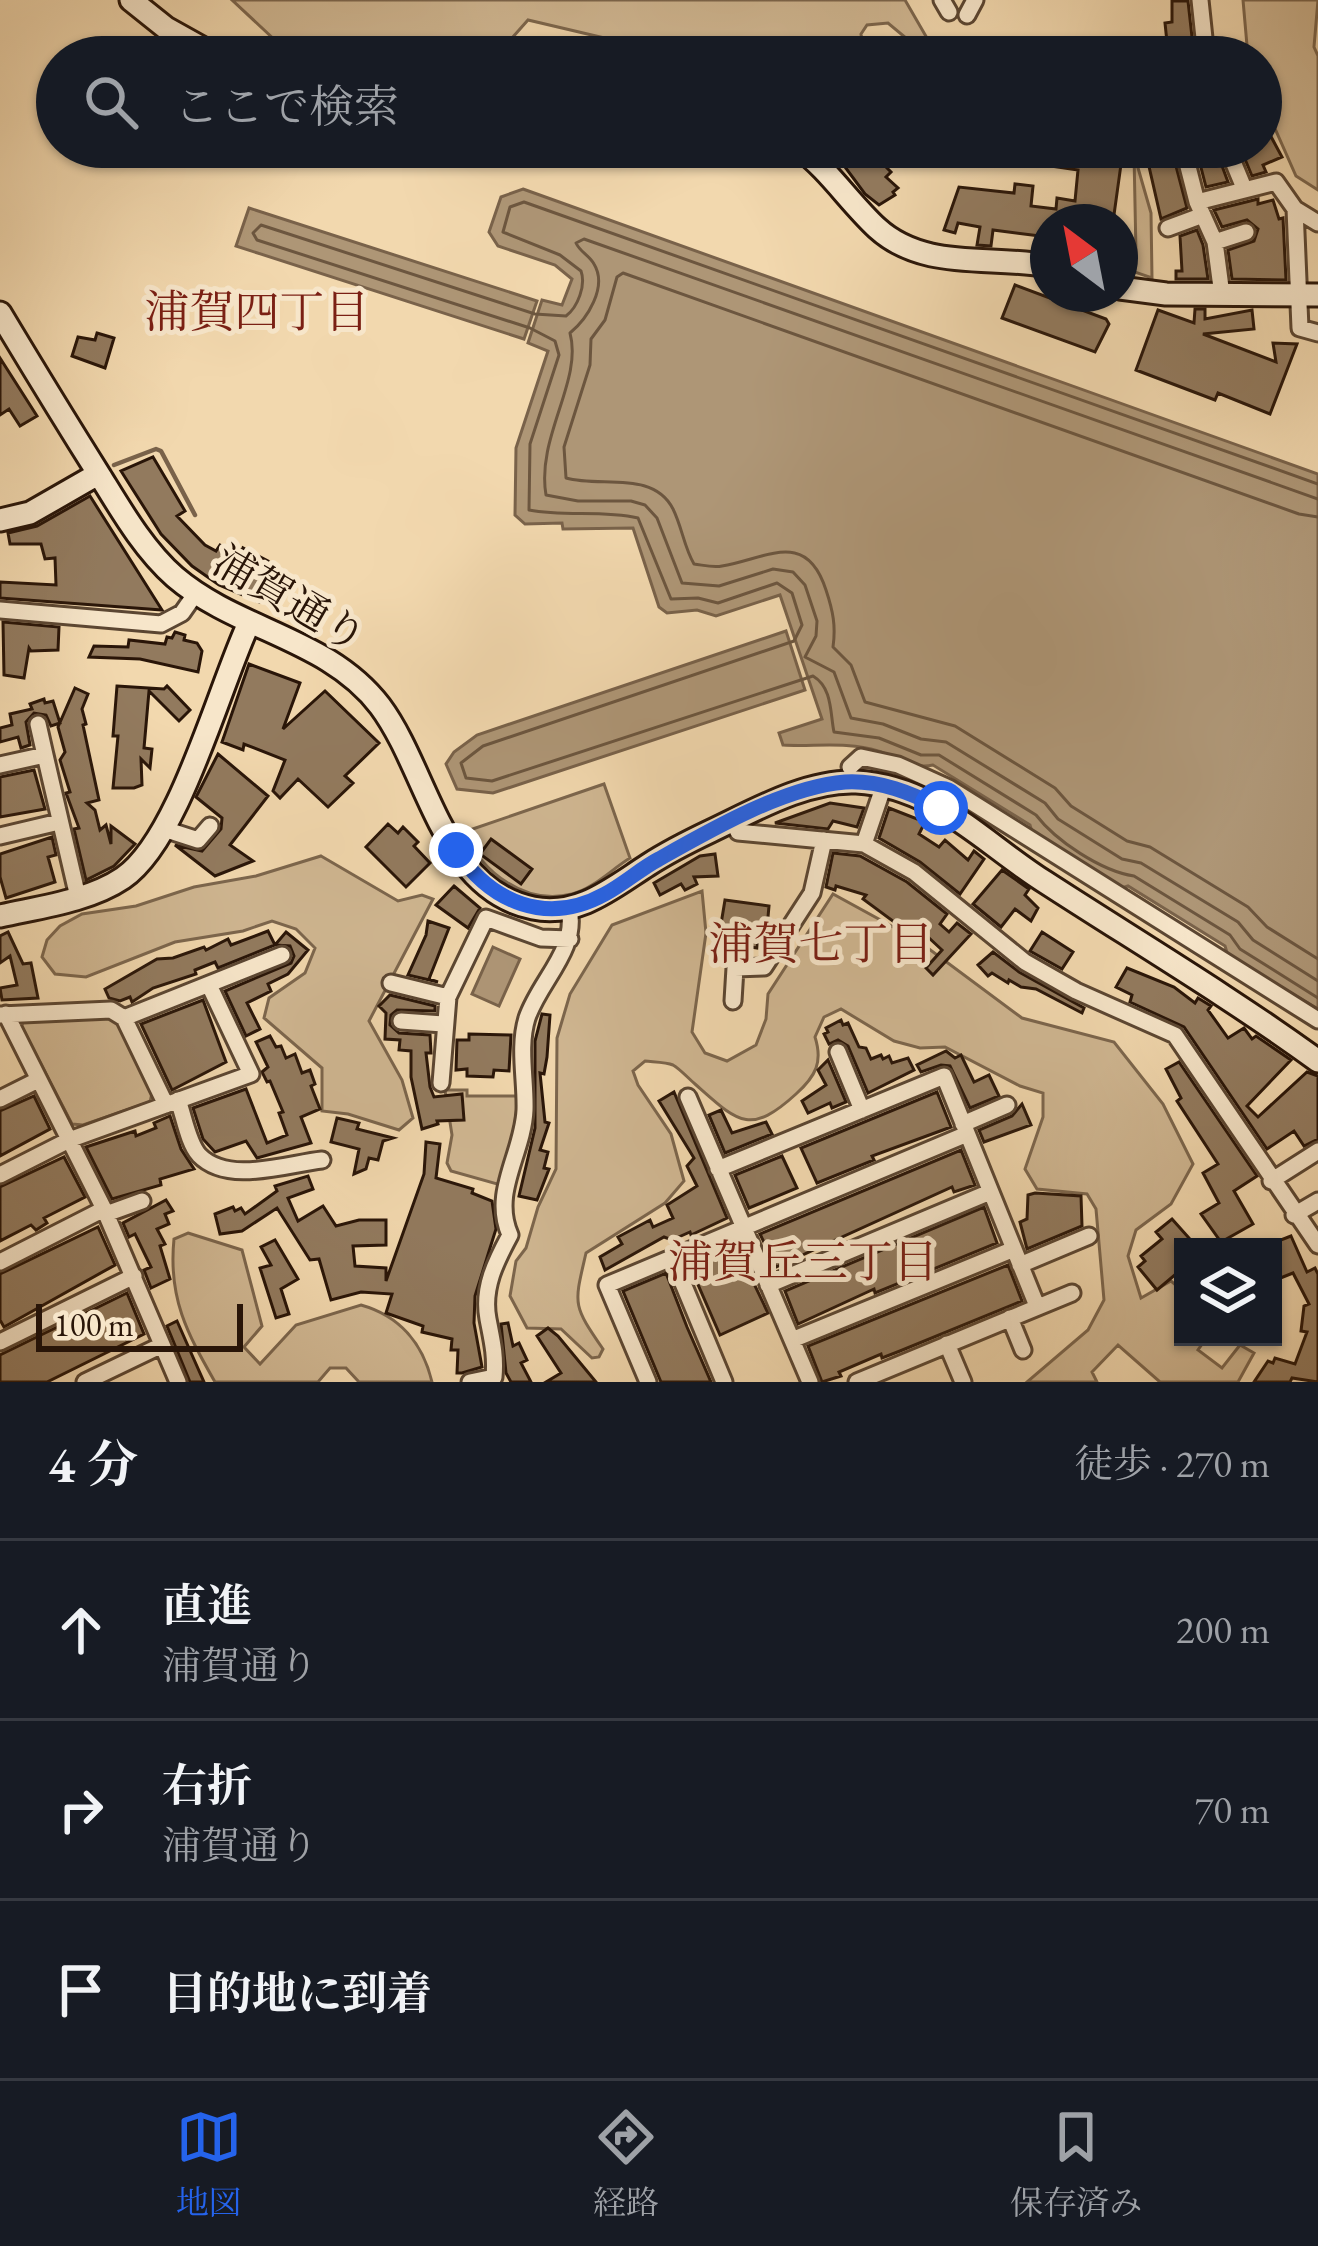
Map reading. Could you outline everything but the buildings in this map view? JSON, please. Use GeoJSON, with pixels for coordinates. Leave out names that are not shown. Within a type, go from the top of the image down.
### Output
{"type":"FeatureCollection","features":[{"type":"Feature","properties":{"kind":"main road"},"geometry":{"type":"LineString","coordinates":[[131,0],[180,36]]}},
{"type":"Feature","properties":{"kind":"main road"},"geometry":{"type":"LineString","coordinates":[[821,168],[877,228],[910,250],[956,260],[1030,263]]}},
{"type":"Feature","properties":{"kind":"main road"},"geometry":{"type":"LineString","coordinates":[[1138,290],[1307,295]]}},
{"type":"Feature","properties":{"kind":"main road","name":"浦賀通り"},"geometry":{"type":"LineString","coordinates":[[0,314],[98,474],[162,565],[196,593],[249,623],[338,664],[359,682],[400,735],[456,850],[482,883],[517,904],[540,910],[569,909]]}},
{"type":"Feature","properties":{"kind":"main road"},"geometry":{"type":"LineString","coordinates":[[0,520],[30,513],[98,474]]}},
{"type":"Feature","properties":{"kind":"main road"},"geometry":{"type":"LineString","coordinates":[[0,916],[78,897],[133,871],[164,829],[249,623]]}},
{"type":"Feature","properties":{"kind":"main road"},"geometry":{"type":"LineString","coordinates":[[569,909],[603,896],[646,866],[733,820],[824,785],[884,785],[908,791],[986,836],[1037,878],[1318,1061]]}},
{"type":"Feature","properties":{"kind":"street"},"geometry":{"type":"LineString","coordinates":[[1200,0],[1204,36]]}},
{"type":"Feature","properties":{"kind":"street"},"geometry":{"type":"LineString","coordinates":[[1189,168],[1200,209],[1216,242],[1222,295]]}},
{"type":"Feature","properties":{"kind":"street"},"geometry":{"type":"LineString","coordinates":[[1236,168],[1244,188]]}},
{"type":"Feature","properties":{"kind":"street"},"geometry":{"type":"LineString","coordinates":[[1168,228],[1244,188],[1276,182],[1294,209],[1307,295],[1300,328],[1318,333]]}},
{"type":"Feature","properties":{"kind":"street"},"geometry":{"type":"LineString","coordinates":[[1294,209],[1318,223]]}},
{"type":"Feature","properties":{"kind":"street"},"geometry":{"type":"LineString","coordinates":[[1216,242],[1246,232]]}},
{"type":"Feature","properties":{"kind":"street"},"geometry":{"type":"LineString","coordinates":[[0,610],[161,624],[182,613],[196,593]]}},
{"type":"Feature","properties":{"kind":"street"},"geometry":{"type":"LineString","coordinates":[[38,724],[78,897]]}},
{"type":"Feature","properties":{"kind":"street"},"geometry":{"type":"LineString","coordinates":[[0,765],[45,755]]}},
{"type":"Feature","properties":{"kind":"street"},"geometry":{"type":"LineString","coordinates":[[850,767],[861,757],[880,761],[949,788],[1318,1020]]}},
{"type":"Feature","properties":{"kind":"street"},"geometry":{"type":"LineString","coordinates":[[864,844],[884,785]]}},
{"type":"Feature","properties":{"kind":"street"},"geometry":{"type":"LineString","coordinates":[[733,820],[738,832],[864,844],[914,872],[1025,962],[1076,992],[1175,1035],[1318,1245]]}},
{"type":"Feature","properties":{"kind":"street"},"geometry":{"type":"LineString","coordinates":[[0,836],[59,822]]}},
{"type":"Feature","properties":{"kind":"street"},"geometry":{"type":"LineString","coordinates":[[164,829],[197,839],[210,826]]}},
{"type":"Feature","properties":{"kind":"street"},"geometry":{"type":"LineString","coordinates":[[733,1001],[735,968],[764,967],[812,893],[824,840]]}},
{"type":"Feature","properties":{"kind":"street"},"geometry":{"type":"LineString","coordinates":[[470,1382],[494,1377],[496,1354],[487,1294],[492,1270],[511,1235],[502,1216],[525,1114],[524,1034],[570,939],[569,909]]}},
{"type":"Feature","properties":{"kind":"street"},"geometry":{"type":"LineString","coordinates":[[441,1083],[448,997],[486,918],[542,938],[570,939]]}},
{"type":"Feature","properties":{"kind":"street"},"geometry":{"type":"LineString","coordinates":[[124,1018],[282,956]]}},
{"type":"Feature","properties":{"kind":"street"},"geometry":{"type":"LineString","coordinates":[[391,983],[448,997]]}},
{"type":"Feature","properties":{"kind":"street"},"geometry":{"type":"LineString","coordinates":[[0,1175],[69,1140],[251,1073],[209,985]]}},
{"type":"Feature","properties":{"kind":"street"},"geometry":{"type":"LineString","coordinates":[[178,1382],[105,1212],[3,1014],[111,1010],[124,1018],[196,1151],[220,1166],[247,1171],[322,1160]]}},
{"type":"Feature","properties":{"kind":"street"},"geometry":{"type":"LineString","coordinates":[[401,1021],[443,1024]]}},
{"type":"Feature","properties":{"kind":"street"},"geometry":{"type":"LineString","coordinates":[[838,1052],[862,1110]]}},
{"type":"Feature","properties":{"kind":"street"},"geometry":{"type":"LineString","coordinates":[[718,1168],[944,1076],[1037,1306]]}},
{"type":"Feature","properties":{"kind":"street"},"geometry":{"type":"LineString","coordinates":[[0,1099],[38,1080]]}},
{"type":"Feature","properties":{"kind":"street"},"geometry":{"type":"LineString","coordinates":[[688,1096],[809,1382]]}},
{"type":"Feature","properties":{"kind":"street"},"geometry":{"type":"LineString","coordinates":[[648,1382],[607,1285],[965,1129],[1007,1105]]}},
{"type":"Feature","properties":{"kind":"street"},"geometry":{"type":"LineString","coordinates":[[1271,1181],[1318,1151]]}},
{"type":"Feature","properties":{"kind":"street"},"geometry":{"type":"LineString","coordinates":[[768,1285],[990,1192]]}},
{"type":"Feature","properties":{"kind":"street"},"geometry":{"type":"LineString","coordinates":[[1294,1215],[1318,1201]]}},
{"type":"Feature","properties":{"kind":"street"},"geometry":{"type":"LineString","coordinates":[[0,1262],[105,1212],[142,1202]]}},
{"type":"Feature","properties":{"kind":"street"},"geometry":{"type":"LineString","coordinates":[[792,1340],[1089,1235]]}},
{"type":"Feature","properties":{"kind":"street"},"geometry":{"type":"LineString","coordinates":[[672,1257],[724,1382]]}},
{"type":"Feature","properties":{"kind":"street"},"geometry":{"type":"LineString","coordinates":[[0,1342],[134,1276]]}},
{"type":"Feature","properties":{"kind":"street"},"geometry":{"type":"LineString","coordinates":[[857,1382],[1072,1293]]}},
{"type":"Feature","properties":{"kind":"street"},"geometry":{"type":"LineString","coordinates":[[1010,1318],[1023,1350]]}},
{"type":"Feature","properties":{"kind":"street"},"geometry":{"type":"LineString","coordinates":[[947,1344],[963,1382]]}},
{"type":"Feature","properties":{"kind":"street"},"geometry":{"type":"LineString","coordinates":[[85,1382],[162,1345]]}},
{"type":"Feature","properties":{"kind":"shaded area"},"geometry":{"type":"Polygon","coordinates":[[[232,0],[905,0],[926,36],[904,36],[888,23],[867,25],[861,36],[596,36],[528,20],[514,36],[271,36],[232,0]]]}},
{"type":"Feature","properties":{"kind":"shaded area"},"geometry":{"type":"Polygon","coordinates":[[[1243,0],[1318,0],[1314,47],[1318,56],[1318,190],[1296,176],[1282,144],[1282,36],[1246,36],[1243,0]]]}},
{"type":"Feature","properties":{"kind":"shaded area"},"geometry":{"type":"Polygon","coordinates":[[[1134,168],[1151,213],[1152,278],[1138,273],[1134,168]]]}},
{"type":"Feature","properties":{"kind":"shaded area"},"geometry":{"type":"Polygon","coordinates":[[[604,784],[630,858],[572,894],[538,895],[507,882],[482,860],[464,832],[604,784]]]}},
{"type":"Feature","properties":{"kind":"shaded area"},"geometry":{"type":"Polygon","coordinates":[[[321,856],[398,901],[422,895],[433,899],[369,1021],[402,1080],[413,1118],[399,1130],[322,1111],[322,1068],[264,1018],[269,998],[305,973],[315,948],[296,929],[272,921],[243,931],[175,942],[86,977],[55,974],[42,957],[47,940],[60,926],[82,914],[136,906],[321,856]]]}},
{"type":"Feature","properties":{"kind":"shaded area"},"geometry":{"type":"Polygon","coordinates":[[[702,891],[706,933],[692,1032],[705,1053],[727,1061],[756,1045],[766,1019],[768,994],[833,894],[917,940],[1022,1018],[1114,1042],[1163,1104],[1193,1164],[1171,1204],[1136,1230],[1128,1256],[1141,1298],[1174,1284],[1174,1346],[1201,1346],[1198,1350],[1222,1368],[1242,1346],[1254,1353],[1238,1382],[1160,1382],[1118,1345],[1092,1372],[1097,1382],[1027,1382],[1088,1330],[1104,1300],[1096,1209],[1087,1194],[1037,1189],[1025,1169],[1043,1117],[1043,1093],[945,1047],[920,1048],[894,1041],[841,1009],[824,1017],[815,1037],[818,1061],[809,1081],[766,1116],[744,1119],[733,1115],[673,1065],[645,1061],[633,1071],[671,1134],[684,1181],[665,1203],[586,1253],[578,1304],[603,1349],[599,1357],[592,1358],[561,1329],[527,1328],[510,1296],[516,1261],[526,1248],[556,1169],[557,1038],[570,994],[612,925],[702,891]]]}},
{"type":"Feature","properties":{"kind":"shaded area"},"geometry":{"type":"Polygon","coordinates":[[[28,1016],[117,1019],[152,1093],[150,1102],[83,1125],[72,1124],[21,1026],[28,1016]]]}},
{"type":"Feature","properties":{"kind":"shaded area"},"geometry":{"type":"Polygon","coordinates":[[[445,1090],[467,1090],[467,1096],[520,1096],[504,1180],[497,1184],[451,1171],[447,1163],[452,1135],[445,1090]]]}},
{"type":"Feature","properties":{"kind":"shaded area"},"geometry":{"type":"Polygon","coordinates":[[[188,1233],[242,1250],[262,1326],[244,1347],[260,1364],[296,1325],[361,1305],[387,1316],[408,1333],[423,1355],[432,1382],[359,1382],[346,1368],[330,1368],[318,1382],[215,1382],[188,1331],[177,1297],[174,1239],[188,1233]]]}},
{"type":"Feature","properties":{"kind":"water"},"geometry":{"type":"Polygon","coordinates":[[[523,189],[1318,474],[1318,1009],[1228,956],[1225,946],[1128,886],[1119,889],[1033,835],[1030,825],[933,765],[912,764],[855,746],[783,745],[779,733],[822,719],[780,595],[716,616],[697,610],[667,613],[659,607],[633,528],[563,529],[562,523],[525,524],[515,515],[516,448],[548,351],[528,343],[542,300],[562,305],[572,279],[555,265],[498,246],[489,232],[501,197],[523,189]]]}},
{"type":"Feature","properties":{"kind":"water"},"geometry":{"type":"Polygon","coordinates":[[[249,208],[537,301],[524,339],[236,246],[249,208]]]}},
{"type":"Feature","properties":{"kind":"water"},"geometry":{"type":"Polygon","coordinates":[[[786,631],[805,690],[493,793],[457,789],[446,764],[477,735],[786,631]]]}},
{"type":"Feature","properties":{"kind":"water"},"geometry":{"type":"Polygon","coordinates":[[[493,947],[520,959],[499,1006],[472,994],[493,947]]]}},
{"type":"Feature","properties":{"kind":"waterway"},"geometry":{"type":"LineString","coordinates":[[114,465],[161,451],[195,515]]}},
{"type":"Feature","properties":{"kind":"district","name":"浦賀四丁目"},"geometry":{"type":"Point","coordinates":[257,311]}},
{"type":"Feature","properties":{"kind":"district","name":"浦賀七丁目"},"geometry":{"type":"Point","coordinates":[821,943]}},
{"type":"Feature","properties":{"kind":"district","name":"浦賀丘三丁目"},"geometry":{"type":"Point","coordinates":[803,1261]}},
{"type":"Feature","properties":{"kind":"route"},"geometry":{"type":"LineString","coordinates":[[456,850],[496,894],[540,910],[569,909],[603,896],[709,832],[824,785],[884,785],[941,808]]}}]}
